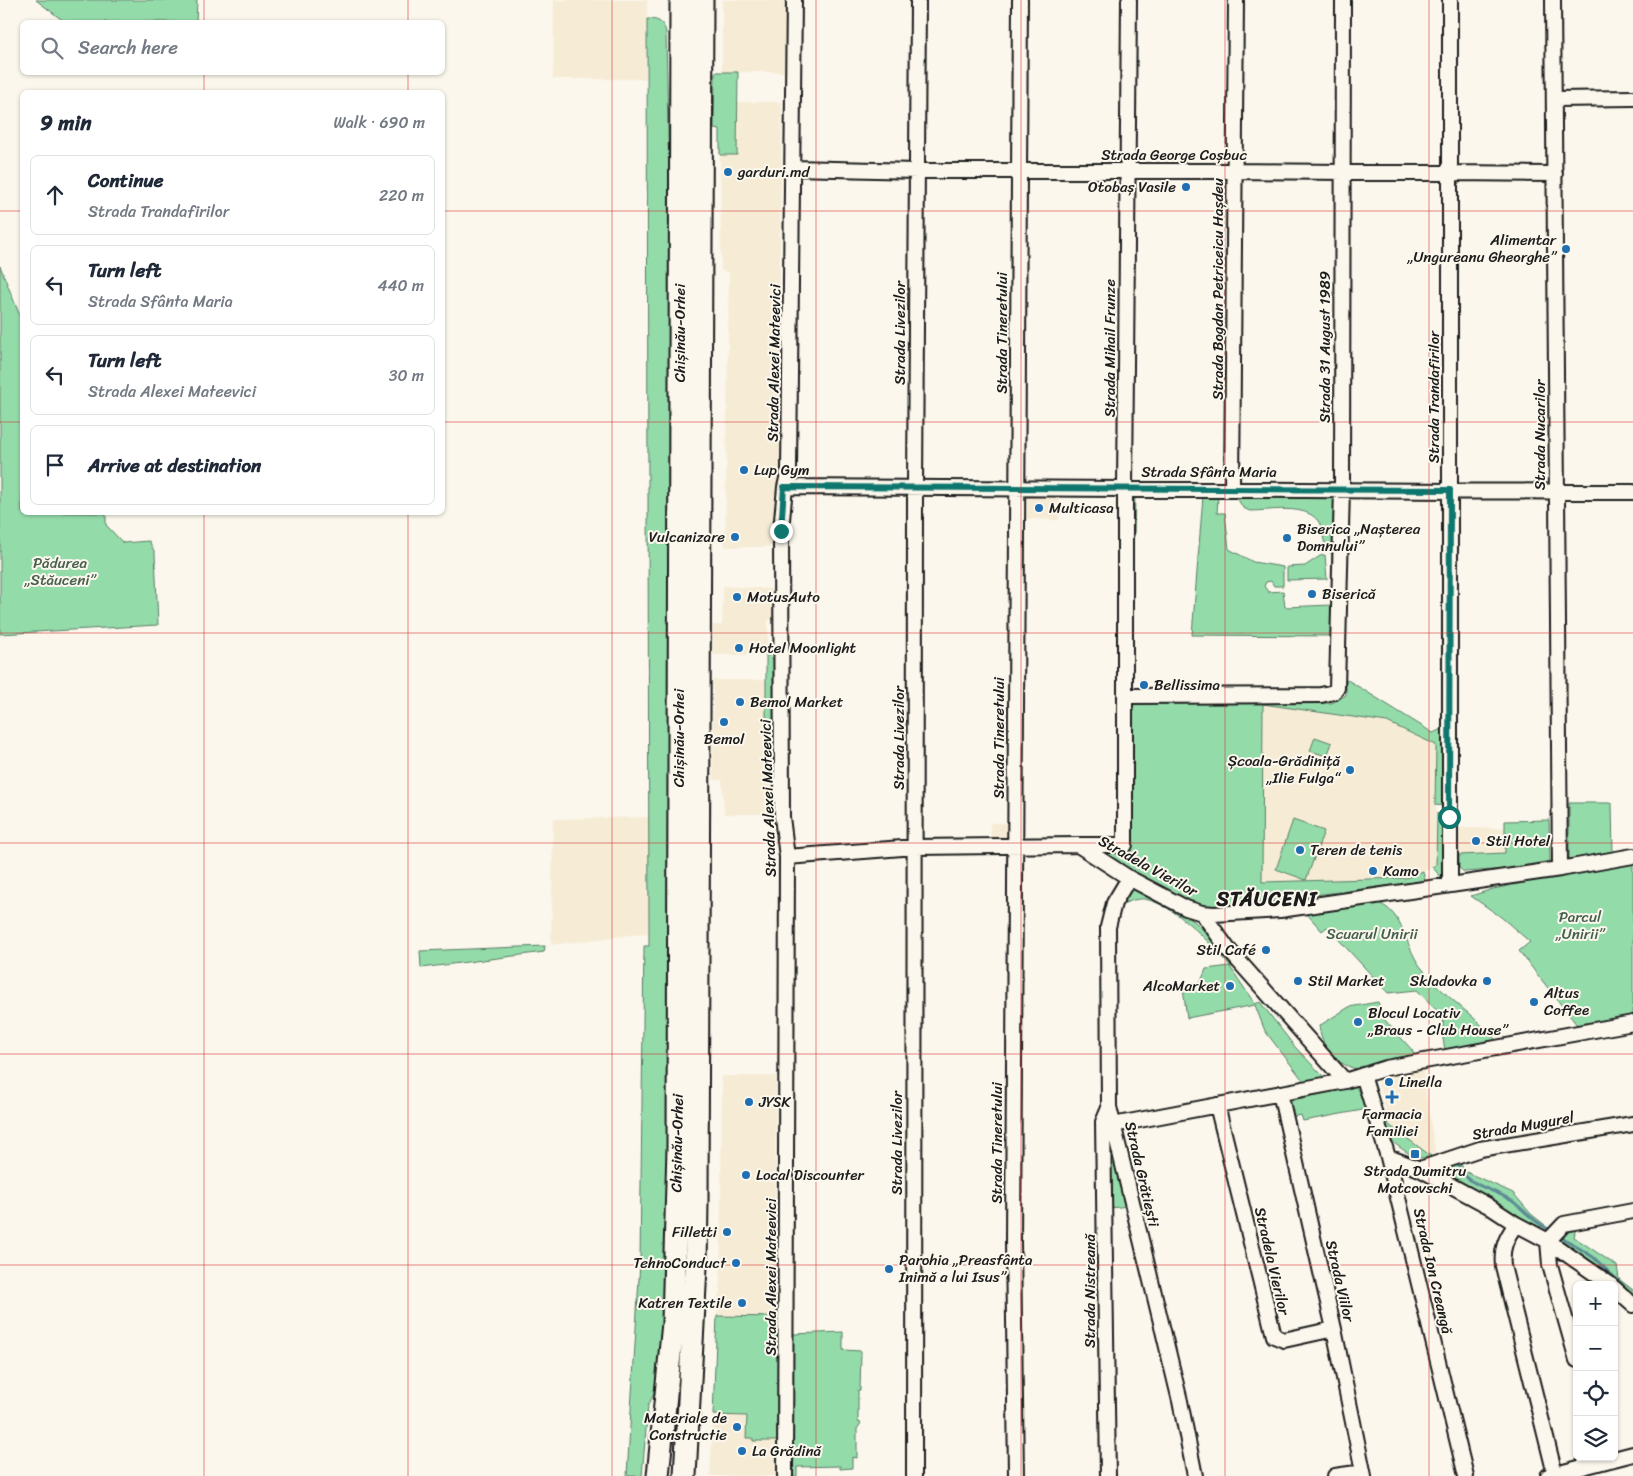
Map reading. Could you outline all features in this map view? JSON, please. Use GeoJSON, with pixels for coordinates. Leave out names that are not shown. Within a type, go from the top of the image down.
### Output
{"type":"FeatureCollection","features":[{"type":"Feature","properties":{"kind":"highway","name":"Chișinău-Orhei"},"geometry":{"type":"LineString","coordinates":[[658,1476],[673,1323],[678,1148],[681,0]]}},
{"type":"Feature","properties":{"kind":"highway","name":"Chișinău-Orhei"},"geometry":{"type":"LineString","coordinates":[[685,1476],[696,1267],[697,1200],[702,0]]}},
{"type":"Feature","properties":{"kind":"street","name":"Strada Alexei Mateevici"},"geometry":{"type":"LineString","coordinates":[[785,1476],[787,857],[782,807],[781,531],[784,487],[789,470],[794,0]]}},
{"type":"Feature","properties":{"kind":"street","name":"Strada Livezilor"},"geometry":{"type":"LineString","coordinates":[[914,1476],[915,487],[918,0]]}},
{"type":"Feature","properties":{"kind":"street","name":"Strada Tineretului"},"geometry":{"type":"LineString","coordinates":[[1016,1476],[1013,1242],[1020,0]]}},
{"type":"Feature","properties":{"kind":"street","name":"Strada Mihail Frunze"},"geometry":{"type":"LineString","coordinates":[[1078,845],[1125,845],[1125,488],[1129,0]]}},
{"type":"Feature","properties":{"kind":"street","name":"Strada Bogdan Petriceicu Hașdeu"},"geometry":{"type":"LineString","coordinates":[[1232,489],[1236,0]]}},
{"type":"Feature","properties":{"kind":"street","name":"Strada 31 August 1989"},"geometry":{"type":"LineString","coordinates":[[1126,696],[1322,695],[1334,692],[1338,681],[1342,489],[1344,0]]}},
{"type":"Feature","properties":{"kind":"street","name":"Strada Trandafirilor"},"geometry":{"type":"LineString","coordinates":[[1450,0],[1448,174],[1451,181],[1450,885]]}},
{"type":"Feature","properties":{"kind":"street","name":"Strada Nucarilor"},"geometry":{"type":"LineString","coordinates":[[1553,0],[1560,869]]}},
{"type":"Feature","properties":{"kind":"street"},"geometry":{"type":"LineString","coordinates":[[1555,99],[1633,98]]}},
{"type":"Feature","properties":{"kind":"street","name":"Strada George Coșbuc"},"geometry":{"type":"LineString","coordinates":[[793,168],[1020,172],[1235,171],[1555,174]]}},
{"type":"Feature","properties":{"kind":"street","name":"Strada Sfânta Maria"},"geometry":{"type":"LineString","coordinates":[[784,487],[1633,492]]}},
{"type":"Feature","properties":{"kind":"street","name":"Stradela Vierilor"},"geometry":{"type":"LineString","coordinates":[[787,857],[915,848],[1078,845],[1129,878],[1186,908],[1202,913],[1228,949],[1346,1081]]}},
{"type":"Feature","properties":{"kind":"street"},"geometry":{"type":"LineString","coordinates":[[1202,913],[1261,912],[1560,869],[1633,856]]}},
{"type":"Feature","properties":{"kind":"street","name":"Strada Grătiești"},"geometry":{"type":"LineString","coordinates":[[1129,878],[1114,903],[1108,927],[1109,1107],[1180,1401],[1195,1476]]}},
{"type":"Feature","properties":{"kind":"street"},"geometry":{"type":"LineString","coordinates":[[1113,1125],[1346,1081],[1386,1068],[1633,1023]]}},
{"type":"Feature","properties":{"kind":"street","name":"Strada Ion Creangă"},"geometry":{"type":"LineString","coordinates":[[1363,1076],[1388,1156],[1466,1476]]}},
{"type":"Feature","properties":{"kind":"street","name":"Strada Viilor"},"geometry":{"type":"LineString","coordinates":[[1280,1094],[1334,1329],[1363,1474]]}},
{"type":"Feature","properties":{"kind":"street","name":"Stradela Vierilor"},"geometry":{"type":"LineString","coordinates":[[1217,1105],[1274,1336],[1284,1340],[1334,1329]]}},
{"type":"Feature","properties":{"kind":"street","name":"Strada Nistreană"},"geometry":{"type":"LineString","coordinates":[[1108,1476],[1103,1122],[1109,1107]]}},
{"type":"Feature","properties":{"kind":"street","name":"Strada Mugurel"},"geometry":{"type":"LineString","coordinates":[[1420,1169],[1480,1149],[1633,1124]]}},
{"type":"Feature","properties":{"kind":"street"},"geometry":{"type":"LineString","coordinates":[[1388,1156],[1420,1169],[1487,1205],[1516,1224],[1548,1240],[1604,1281]]}},
{"type":"Feature","properties":{"kind":"street"},"geometry":{"type":"LineString","coordinates":[[1573,1346],[1550,1265],[1548,1240],[1564,1224],[1633,1211]]}},
{"type":"Feature","properties":{"kind":"street"},"geometry":{"type":"LineString","coordinates":[[1516,1224],[1504,1244],[1502,1254],[1503,1266],[1552,1475],[1601,1461]]}},
{"type":"Feature","properties":{"kind":"street"},"geometry":{"type":"LineString","coordinates":[[1618,1291],[1631,1301]]}},
{"type":"Feature","properties":{"kind":"street"},"geometry":{"type":"LineString","coordinates":[[1618,1457],[1633,1454]]}},
{"type":"Feature","properties":{"kind":"street"},"geometry":{"type":"LineString","coordinates":[[1604,1461],[1609,1476]]}},
{"type":"Feature","properties":{"kind":"street"},"geometry":{"type":"LineString","coordinates":[[1335,1476],[1363,1474]]}},
{"type":"Feature","properties":{"kind":"shaded area"},"geometry":{"type":"Polygon","coordinates":[[[554,0],[647,0],[646,79],[553,79],[554,0]]]}},
{"type":"Feature","properties":{"kind":"shaded area"},"geometry":{"type":"Polygon","coordinates":[[[722,0],[788,0],[787,72],[722,72],[722,0]]]}},
{"type":"Feature","properties":{"kind":"shaded area"},"geometry":{"type":"Polygon","coordinates":[[[737,102],[782,102],[779,328],[782,479],[778,495],[774,495],[774,547],[725,547],[729,272],[721,271],[720,155],[737,155],[737,102]]]}},
{"type":"Feature","properties":{"kind":"shaded area"},"geometry":{"type":"Polygon","coordinates":[[[1027,497],[1059,498],[1059,520],[1026,519],[1027,497]]]}},
{"type":"Feature","properties":{"kind":"shaded area"},"geometry":{"type":"Polygon","coordinates":[[[723,586],[773,589],[773,620],[768,620],[768,655],[713,655],[712,625],[722,625],[723,586]]]}},
{"type":"Feature","properties":{"kind":"shaded area"},"geometry":{"type":"Polygon","coordinates":[[[713,680],[766,680],[766,777],[773,778],[774,814],[724,814],[722,780],[713,780],[713,680]]]}},
{"type":"Feature","properties":{"kind":"shaded area","name":"Școala-Grădiniță „Ilie Fulga“"},"geometry":{"type":"Polygon","coordinates":[[[1263,704],[1387,722],[1436,745],[1436,866],[1407,878],[1262,882],[1263,704]]]}},
{"type":"Feature","properties":{"kind":"shaded area"},"geometry":{"type":"Polygon","coordinates":[[[649,817],[648,933],[551,945],[553,819],[649,817]]]}},
{"type":"Feature","properties":{"kind":"shaded area"},"geometry":{"type":"Polygon","coordinates":[[[990,823],[1007,823],[1007,838],[991,838],[990,823]]]}},
{"type":"Feature","properties":{"kind":"shaded area"},"geometry":{"type":"Polygon","coordinates":[[[1458,828],[1505,828],[1505,853],[1459,855],[1458,828]]]}},
{"type":"Feature","properties":{"kind":"shaded area"},"geometry":{"type":"Polygon","coordinates":[[[1422,1066],[1435,1150],[1431,1156],[1389,1125],[1376,1075],[1422,1066]]]}},
{"type":"Feature","properties":{"kind":"shaded area"},"geometry":{"type":"Polygon","coordinates":[[[722,1076],[776,1076],[775,1294],[778,1294],[778,1317],[717,1316],[718,1293],[720,1293],[722,1076]]]}},
{"type":"Feature","properties":{"kind":"shaded area"},"geometry":{"type":"Polygon","coordinates":[[[713,1415],[747,1416],[754,1441],[780,1441],[780,1476],[710,1476],[713,1415]]]}},
{"type":"Feature","properties":{"kind":"green space"},"geometry":{"type":"Polygon","coordinates":[[[36,0],[197,0],[196,20],[62,20],[36,0]]]}},
{"type":"Feature","properties":{"kind":"green space"},"geometry":{"type":"Polygon","coordinates":[[[647,19],[659,21],[666,32],[669,184],[669,1220],[661,1356],[653,1396],[648,1405],[642,1476],[627,1476],[640,1262],[644,946],[649,946],[647,19]]]}},
{"type":"Feature","properties":{"kind":"green space"},"geometry":{"type":"Polygon","coordinates":[[[715,72],[738,72],[737,155],[720,155],[720,130],[714,129],[715,72]]]}},
{"type":"Feature","properties":{"kind":"green space","name":"Pădurea „Stăuceni”"},"geometry":{"type":"Polygon","coordinates":[[[0,266],[20,316],[20,515],[106,515],[106,525],[123,543],[149,541],[155,553],[158,625],[0,634],[0,266]]]}},
{"type":"Feature","properties":{"kind":"green space"},"geometry":{"type":"Polygon","coordinates":[[[1225,493],[1228,497],[1218,496],[1217,513],[1225,513],[1229,549],[1253,562],[1283,567],[1283,586],[1274,586],[1271,581],[1266,582],[1264,586],[1268,592],[1283,591],[1285,607],[1332,605],[1332,636],[1192,635],[1203,496],[1135,497],[1134,537],[1131,536],[1131,497],[1225,493]]]}},
{"type":"Feature","properties":{"kind":"green space"},"geometry":{"type":"Polygon","coordinates":[[[1335,495],[1335,578],[1332,579],[1332,554],[1326,546],[1318,521],[1302,511],[1280,509],[1250,511],[1243,508],[1236,496],[1335,495]]]}},
{"type":"Feature","properties":{"kind":"green space"},"geometry":{"type":"Polygon","coordinates":[[[1325,555],[1327,579],[1287,580],[1287,567],[1305,566],[1320,556],[1325,555]]]}},
{"type":"Feature","properties":{"kind":"green space"},"geometry":{"type":"Polygon","coordinates":[[[766,655],[770,655],[771,660],[776,660],[777,778],[766,777],[766,655]]]}},
{"type":"Feature","properties":{"kind":"green space"},"geometry":{"type":"Polygon","coordinates":[[[1346,679],[1433,733],[1444,728],[1445,806],[1435,805],[1436,745],[1387,722],[1263,704],[1262,882],[1406,878],[1423,871],[1425,881],[1315,895],[1316,899],[1274,904],[1271,897],[1263,898],[1262,907],[1203,907],[1181,899],[1091,848],[1132,851],[1132,700],[1332,703],[1346,695],[1346,679]]]}},
{"type":"Feature","properties":{"kind":"green space"},"geometry":{"type":"Polygon","coordinates":[[[1315,737],[1332,743],[1327,756],[1310,751],[1315,737]]]}},
{"type":"Feature","properties":{"kind":"green space"},"geometry":{"type":"Polygon","coordinates":[[[1569,803],[1612,803],[1613,855],[1569,861],[1569,803]]]}},
{"type":"Feature","properties":{"kind":"green space"},"geometry":{"type":"Polygon","coordinates":[[[1437,813],[1445,820],[1446,878],[1442,878],[1432,867],[1436,865],[1437,813]]]}},
{"type":"Feature","properties":{"kind":"green space","name":"Teren de tenis"},"geometry":{"type":"Polygon","coordinates":[[[1293,820],[1324,831],[1306,880],[1276,869],[1293,820]]]}},
{"type":"Feature","properties":{"kind":"green space"},"geometry":{"type":"Polygon","coordinates":[[[1549,820],[1550,861],[1506,869],[1464,872],[1459,868],[1459,855],[1505,853],[1505,821],[1549,820]]]}},
{"type":"Feature","properties":{"kind":"green space","name":"Parcul „Unirii”"},"geometry":{"type":"Polygon","coordinates":[[[1633,861],[1633,1018],[1583,1026],[1577,1025],[1519,951],[1530,942],[1501,917],[1471,896],[1493,889],[1633,861]]]}},
{"type":"Feature","properties":{"kind":"green space"},"geometry":{"type":"Polygon","coordinates":[[[1134,887],[1194,921],[1239,966],[1230,967],[1255,1004],[1260,1002],[1295,1047],[1324,1077],[1305,1083],[1265,1031],[1255,1005],[1187,1018],[1183,988],[1200,984],[1206,969],[1230,966],[1191,926],[1168,908],[1144,899],[1134,900],[1117,906],[1125,891],[1134,887]]]}},
{"type":"Feature","properties":{"kind":"green space","name":"Scuarul Unirii"},"geometry":{"type":"Polygon","coordinates":[[[1379,903],[1387,908],[1399,922],[1415,958],[1428,976],[1497,1041],[1445,1050],[1442,1033],[1444,1018],[1417,990],[1388,993],[1327,927],[1322,931],[1306,913],[1379,903]]]}},
{"type":"Feature","properties":{"kind":"green space"},"geometry":{"type":"Polygon","coordinates":[[[545,946],[544,952],[421,968],[420,951],[545,946]]]}},
{"type":"Feature","properties":{"kind":"green space"},"geometry":{"type":"Polygon","coordinates":[[[1378,1002],[1384,1019],[1412,1050],[1414,1055],[1370,1064],[1361,1070],[1344,1065],[1327,1050],[1319,1026],[1349,1007],[1378,1002]]]}},
{"type":"Feature","properties":{"kind":"green space"},"geometry":{"type":"Polygon","coordinates":[[[1356,1087],[1368,1109],[1303,1121],[1301,1115],[1291,1117],[1287,1101],[1356,1087]]]}},
{"type":"Feature","properties":{"kind":"green space"},"geometry":{"type":"Polygon","coordinates":[[[1383,1118],[1386,1118],[1389,1125],[1431,1156],[1420,1158],[1390,1140],[1383,1118]]]}},
{"type":"Feature","properties":{"kind":"green space"},"geometry":{"type":"Polygon","coordinates":[[[1109,1119],[1129,1206],[1110,1208],[1109,1119]]]}},
{"type":"Feature","properties":{"kind":"green space"},"geometry":{"type":"Polygon","coordinates":[[[1460,1162],[1464,1171],[1513,1193],[1531,1214],[1545,1225],[1535,1229],[1451,1178],[1450,1170],[1460,1162]]]}},
{"type":"Feature","properties":{"kind":"green space"},"geometry":{"type":"Polygon","coordinates":[[[1576,1227],[1574,1237],[1617,1266],[1619,1279],[1633,1290],[1629,1295],[1618,1286],[1618,1281],[1612,1281],[1561,1240],[1571,1228],[1576,1227]]]}},
{"type":"Feature","properties":{"kind":"green space"},"geometry":{"type":"Polygon","coordinates":[[[717,1316],[781,1317],[780,1441],[753,1441],[753,1438],[746,1438],[747,1416],[713,1415],[717,1316]]]}},
{"type":"Feature","properties":{"kind":"green space"},"geometry":{"type":"Polygon","coordinates":[[[843,1332],[843,1350],[861,1351],[858,1422],[861,1423],[857,1429],[857,1458],[852,1457],[852,1468],[840,1469],[840,1466],[797,1467],[797,1476],[793,1476],[793,1334],[843,1332]]]}},
{"type":"Feature","properties":{"kind":"waterway"},"geometry":{"type":"LineString","coordinates":[[1458,1165],[1468,1179],[1509,1199],[1535,1221],[1550,1230]]}},
{"type":"Feature","properties":{"kind":"waterway"},"geometry":{"type":"LineString","coordinates":[[1560,1236],[1593,1257],[1631,1293]]}},
{"type":"Feature","properties":{"kind":"place","name":"garduri.md"},"geometry":{"type":"Point","coordinates":[728,172]}},
{"type":"Feature","properties":{"kind":"place","name":"Otobaș Vasile"},"geometry":{"type":"Point","coordinates":[1186,187]}},
{"type":"Feature","properties":{"kind":"place","name":"Alimentar „Ungureanu Gheorghe”"},"geometry":{"type":"Point","coordinates":[1566,249]}},
{"type":"Feature","properties":{"kind":"place","name":"Lup Gym"},"geometry":{"type":"Point","coordinates":[744,470]}},
{"type":"Feature","properties":{"kind":"place","name":"Multicasa"},"geometry":{"type":"Point","coordinates":[1039,508]}},
{"type":"Feature","properties":{"kind":"place","name":"Vulcanizare"},"geometry":{"type":"Point","coordinates":[735,537]}},
{"type":"Feature","properties":{"kind":"place","name":"Biserica „Nașterea Domnului”"},"geometry":{"type":"Point","coordinates":[1287,538]}},
{"type":"Feature","properties":{"kind":"place","name":"Biserică"},"geometry":{"type":"Point","coordinates":[1312,594]}},
{"type":"Feature","properties":{"kind":"place","name":"MotusAuto"},"geometry":{"type":"Point","coordinates":[737,597]}},
{"type":"Feature","properties":{"kind":"place","name":"Hotel Moonlight"},"geometry":{"type":"Point","coordinates":[739,648]}},
{"type":"Feature","properties":{"kind":"place","name":"Bellissima"},"geometry":{"type":"Point","coordinates":[1144,685]}},
{"type":"Feature","properties":{"kind":"place","name":"Bemol Market"},"geometry":{"type":"Point","coordinates":[740,702]}},
{"type":"Feature","properties":{"kind":"place","name":"Bemol"},"geometry":{"type":"Point","coordinates":[724,722]}},
{"type":"Feature","properties":{"kind":"place","name":"Școala-Grădiniță „Ilie Fulga“"},"geometry":{"type":"Point","coordinates":[1350,770]}},
{"type":"Feature","properties":{"kind":"place","name":"Stil Hotel"},"geometry":{"type":"Point","coordinates":[1476,841]}},
{"type":"Feature","properties":{"kind":"place","name":"Teren de tenis"},"geometry":{"type":"Point","coordinates":[1300,850]}},
{"type":"Feature","properties":{"kind":"place","name":"Kamo"},"geometry":{"type":"Point","coordinates":[1373,871]}},
{"type":"Feature","properties":{"kind":"place","name":"Stil Café"},"geometry":{"type":"Point","coordinates":[1266,950]}},
{"type":"Feature","properties":{"kind":"place","name":"Stil Market"},"geometry":{"type":"Point","coordinates":[1298,981]}},
{"type":"Feature","properties":{"kind":"place","name":"Skladovka"},"geometry":{"type":"Point","coordinates":[1487,981]}},
{"type":"Feature","properties":{"kind":"place","name":"AlcoMarket"},"geometry":{"type":"Point","coordinates":[1230,986]}},
{"type":"Feature","properties":{"kind":"place","name":"Altus Coffee"},"geometry":{"type":"Point","coordinates":[1534,1002]}},
{"type":"Feature","properties":{"kind":"place","name":"Blocul Locativ „Braus - Club House”"},"geometry":{"type":"Point","coordinates":[1358,1022]}},
{"type":"Feature","properties":{"kind":"place","name":"Linella"},"geometry":{"type":"Point","coordinates":[1389,1082]}},
{"type":"Feature","properties":{"kind":"place","name":"Farmacia Familiei"},"geometry":{"type":"Point","coordinates":[1392,1097]}},
{"type":"Feature","properties":{"kind":"place","name":"JYSK"},"geometry":{"type":"Point","coordinates":[749,1102]}},
{"type":"Feature","properties":{"kind":"place","name":"Strada Dumitru Matcovschi"},"geometry":{"type":"Point","coordinates":[1415,1154]}},
{"type":"Feature","properties":{"kind":"place","name":"Local Discounter"},"geometry":{"type":"Point","coordinates":[746,1175]}},
{"type":"Feature","properties":{"kind":"place","name":"Filletti"},"geometry":{"type":"Point","coordinates":[727,1232]}},
{"type":"Feature","properties":{"kind":"place","name":"TehnoConduct"},"geometry":{"type":"Point","coordinates":[736,1263]}},
{"type":"Feature","properties":{"kind":"place","name":"Parohia „Preasfânta Inimă a lui Isus”"},"geometry":{"type":"Point","coordinates":[889,1269]}},
{"type":"Feature","properties":{"kind":"place","name":"Katren Textile"},"geometry":{"type":"Point","coordinates":[742,1303]}},
{"type":"Feature","properties":{"kind":"place","name":"Materiale de Constructie"},"geometry":{"type":"Point","coordinates":[737,1427]}},
{"type":"Feature","properties":{"kind":"place","name":"La Grădină"},"geometry":{"type":"Point","coordinates":[742,1451]}},
{"type":"Feature","properties":{"kind":"district","name":"STĂUCENI"},"geometry":{"type":"Point","coordinates":[1267,899]}},
{"type":"Feature","properties":{"kind":"route"},"geometry":{"type":"LineString","coordinates":[[781,531],[784,487],[1450,490],[1449,817]]}}]}
